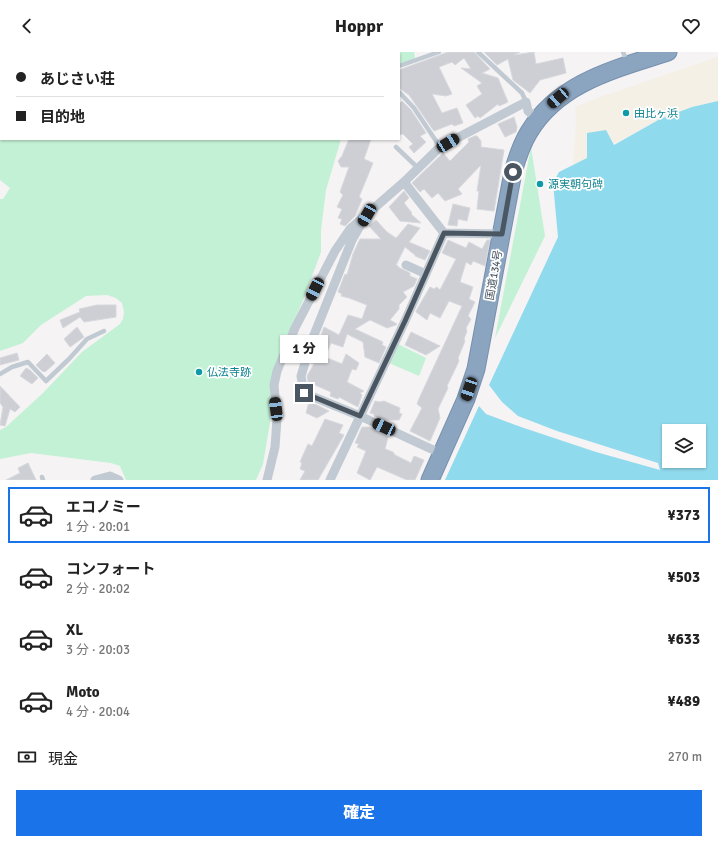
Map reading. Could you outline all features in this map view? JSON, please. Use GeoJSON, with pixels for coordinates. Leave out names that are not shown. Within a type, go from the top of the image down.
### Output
{"type":"FeatureCollection","features":[{"type":"Feature","properties":{"kind":"highway","name":"国道134号"},"geometry":{"type":"LineString","coordinates":[[430,480],[466,400],[476,369],[513,172],[520,149],[529,132],[545,110],[578,84],[634,58],[668,52]]}},
{"type":"Feature","properties":{"kind":"street"},"geometry":{"type":"LineString","coordinates":[[267,480],[275,447],[277,419],[274,385],[277,371],[285,350],[335,251],[350,229],[404,182],[440,147],[526,102],[528,111],[538,120]]}},
{"type":"Feature","properties":{"kind":"street"},"geometry":{"type":"LineString","coordinates":[[404,182],[444,233]]}},
{"type":"Feature","properties":{"kind":"street"},"geometry":{"type":"LineString","coordinates":[[367,215],[352,240],[312,340],[301,376],[304,393],[360,416],[442,454]]}},
{"type":"Feature","properties":{"kind":"street"},"geometry":{"type":"LineString","coordinates":[[444,233],[502,234]]}},
{"type":"Feature","properties":{"kind":"street"},"geometry":{"type":"LineString","coordinates":[[330,480],[444,233]]}},
{"type":"Feature","properties":{"kind":"street"},"geometry":{"type":"LineString","coordinates":[[406,265],[426,274]]}},
{"type":"Feature","properties":{"kind":"street"},"geometry":{"type":"LineString","coordinates":[[95,480],[110,476],[119,480]]}},
{"type":"Feature","properties":{"kind":"lane"},"geometry":{"type":"LineString","coordinates":[[400,66],[438,52]]}},
{"type":"Feature","properties":{"kind":"lane"},"geometry":{"type":"LineString","coordinates":[[478,52],[522,93],[526,102]]}},
{"type":"Feature","properties":{"kind":"lane"},"geometry":{"type":"LineString","coordinates":[[400,93],[414,108],[440,147]]}},
{"type":"Feature","properties":{"kind":"lane"},"geometry":{"type":"LineString","coordinates":[[396,147],[418,168]]}},
{"type":"Feature","properties":{"kind":"lane"},"geometry":{"type":"LineString","coordinates":[[0,374],[12,366],[28,362],[46,381],[87,339],[104,331]]}},
{"type":"Feature","properties":{"kind":"green space"},"geometry":{"type":"Polygon","coordinates":[[[400,52],[414,52],[415,58],[400,67],[400,52]]]}},
{"type":"Feature","properties":{"kind":"green space"},"geometry":{"type":"Polygon","coordinates":[[[0,140],[341,140],[326,190],[321,230],[321,252],[271,378],[270,423],[263,464],[256,480],[126,480],[120,466],[111,463],[31,453],[0,459],[0,430],[6,427],[43,393],[82,352],[120,324],[123,319],[124,312],[122,303],[116,298],[107,295],[86,296],[41,325],[23,343],[0,351],[0,199],[3,199],[10,188],[0,180],[0,140]]]}},
{"type":"Feature","properties":{"kind":"green space"},"geometry":{"type":"Polygon","coordinates":[[[531,147],[545,236],[495,338],[531,147]]]}},
{"type":"Feature","properties":{"kind":"green space"},"geometry":{"type":"Polygon","coordinates":[[[398,344],[426,358],[419,376],[389,363],[398,344]]]}},
{"type":"Feature","properties":{"kind":"sand","name":"由比ヶ浜"},"geometry":{"type":"Polygon","coordinates":[[[718,57],[718,101],[692,107],[660,119],[573,166],[576,122],[575,107],[718,57]]]}},
{"type":"Feature","properties":{"kind":"water"},"geometry":{"type":"Polygon","coordinates":[[[718,101],[718,480],[445,480],[479,406],[486,414],[521,427],[596,452],[660,470],[658,463],[557,431],[518,416],[502,402],[489,385],[558,237],[553,183],[559,172],[587,158],[587,133],[606,130],[614,145],[660,119],[692,107],[718,101]]]}},
{"type":"Feature","properties":{"kind":"building"},"geometry":{"type":"Polygon","coordinates":[[[448,52],[474,52],[490,69],[482,73],[498,78],[508,102],[499,106],[498,104],[480,118],[478,116],[475,118],[466,105],[482,94],[477,86],[482,83],[461,68],[471,69],[464,58],[455,65],[452,62],[439,67],[452,94],[446,96],[432,94],[442,113],[457,108],[463,123],[454,126],[452,124],[434,131],[409,95],[400,89],[400,70],[448,52]]]}},
{"type":"Feature","properties":{"kind":"building"},"geometry":{"type":"Polygon","coordinates":[[[484,52],[520,52],[514,55],[534,52],[536,64],[563,58],[566,73],[540,80],[530,93],[513,80],[508,59],[497,65],[484,52]]]}},
{"type":"Feature","properties":{"kind":"building"},"geometry":{"type":"Polygon","coordinates":[[[402,101],[411,110],[426,133],[420,136],[426,142],[414,153],[409,147],[413,144],[403,134],[400,135],[400,103],[402,101]]]}},
{"type":"Feature","properties":{"kind":"building"},"geometry":{"type":"Polygon","coordinates":[[[514,117],[517,127],[516,132],[505,137],[498,124],[514,117]]]}},
{"type":"Feature","properties":{"kind":"building"},"geometry":{"type":"Polygon","coordinates":[[[477,136],[481,141],[481,147],[504,150],[494,211],[477,209],[479,191],[477,191],[481,165],[458,189],[462,194],[445,201],[438,193],[432,198],[424,189],[420,192],[412,183],[443,153],[450,161],[469,142],[468,139],[477,136]]]}},
{"type":"Feature","properties":{"kind":"building"},"geometry":{"type":"Polygon","coordinates":[[[349,140],[371,140],[364,159],[373,163],[359,197],[362,199],[355,216],[345,226],[340,224],[342,219],[338,218],[342,209],[337,207],[343,195],[340,192],[349,167],[341,167],[338,161],[342,156],[349,140]]]}},
{"type":"Feature","properties":{"kind":"building"},"geometry":{"type":"Polygon","coordinates":[[[404,191],[409,198],[404,203],[412,213],[411,214],[421,223],[400,221],[389,207],[404,191]]]}},
{"type":"Feature","properties":{"kind":"building"},"geometry":{"type":"Polygon","coordinates":[[[453,204],[470,208],[467,221],[458,219],[457,226],[448,225],[453,204]]]}},
{"type":"Feature","properties":{"kind":"building"},"geometry":{"type":"Polygon","coordinates":[[[376,220],[387,232],[396,238],[408,224],[420,228],[409,242],[430,251],[425,260],[415,256],[405,247],[396,265],[410,273],[410,276],[417,279],[414,286],[403,292],[407,297],[399,305],[399,309],[390,320],[397,324],[387,328],[370,320],[355,329],[383,342],[382,345],[386,347],[379,363],[365,357],[363,342],[347,334],[343,347],[331,343],[325,357],[342,364],[346,354],[359,363],[356,370],[352,369],[347,382],[364,391],[360,393],[362,395],[358,407],[339,397],[338,399],[330,396],[331,392],[308,382],[307,376],[314,364],[311,363],[324,327],[339,335],[348,315],[362,319],[367,305],[341,296],[342,294],[338,292],[345,274],[347,275],[353,254],[360,239],[381,239],[369,226],[376,220]]]}},
{"type":"Feature","properties":{"kind":"building"},"geometry":{"type":"Polygon","coordinates":[[[448,240],[466,248],[469,242],[482,249],[487,240],[490,240],[485,266],[473,261],[471,265],[466,262],[460,282],[473,287],[469,299],[475,302],[468,316],[471,319],[466,328],[467,331],[464,339],[465,341],[458,358],[459,361],[438,409],[440,418],[430,441],[410,431],[422,408],[417,404],[418,401],[462,306],[449,301],[440,318],[430,313],[427,320],[416,311],[430,287],[434,289],[437,287],[440,290],[456,259],[442,253],[448,240]]]}},
{"type":"Feature","properties":{"kind":"building"},"geometry":{"type":"Polygon","coordinates":[[[97,305],[116,305],[116,317],[84,322],[80,317],[63,328],[60,320],[80,312],[79,309],[97,305]]]}},
{"type":"Feature","properties":{"kind":"building"},"geometry":{"type":"Polygon","coordinates":[[[77,327],[84,337],[70,347],[64,339],[77,327]]]}},
{"type":"Feature","properties":{"kind":"building"},"geometry":{"type":"Polygon","coordinates":[[[411,332],[440,346],[426,355],[405,345],[411,332]]]}},
{"type":"Feature","properties":{"kind":"building"},"geometry":{"type":"Polygon","coordinates":[[[17,353],[19,360],[0,365],[0,358],[17,353]]]}},
{"type":"Feature","properties":{"kind":"building"},"geometry":{"type":"Polygon","coordinates":[[[47,354],[55,363],[43,372],[36,365],[47,354]]]}},
{"type":"Feature","properties":{"kind":"building"},"geometry":{"type":"Polygon","coordinates":[[[26,368],[38,378],[32,384],[20,376],[26,368]]]}},
{"type":"Feature","properties":{"kind":"building"},"geometry":{"type":"Polygon","coordinates":[[[0,386],[20,407],[15,412],[10,409],[5,426],[0,425],[3,407],[0,403],[0,386]]]}},
{"type":"Feature","properties":{"kind":"building"},"geometry":{"type":"Polygon","coordinates":[[[375,401],[384,401],[400,408],[399,413],[402,414],[399,420],[383,420],[370,413],[375,401]]]}},
{"type":"Feature","properties":{"kind":"building"},"geometry":{"type":"Polygon","coordinates":[[[309,402],[329,411],[317,418],[306,413],[309,402]]]}},
{"type":"Feature","properties":{"kind":"building"},"geometry":{"type":"Polygon","coordinates":[[[325,419],[343,425],[339,433],[344,435],[318,480],[300,480],[305,471],[300,469],[302,463],[300,462],[308,444],[312,446],[325,419]]]}},
{"type":"Feature","properties":{"kind":"building"},"geometry":{"type":"Polygon","coordinates":[[[362,427],[370,427],[388,437],[385,449],[393,452],[395,455],[411,463],[414,456],[424,460],[415,480],[407,480],[377,467],[370,480],[357,473],[366,451],[357,447],[359,444],[355,443],[362,427]]]}},
{"type":"Feature","properties":{"kind":"building"},"geometry":{"type":"Polygon","coordinates":[[[28,463],[36,480],[6,480],[20,473],[18,468],[28,463]]]}},
{"type":"Feature","properties":{"kind":"place","name":"由比ヶ浜"},"geometry":{"type":"Point","coordinates":[626,113]}},
{"type":"Feature","properties":{"kind":"place","name":"源実朝句碑"},"geometry":{"type":"Point","coordinates":[540,184]}},
{"type":"Feature","properties":{"kind":"place","name":"仏法寺跡"},"geometry":{"type":"Point","coordinates":[199,372]}},
{"type":"Feature","properties":{"kind":"route"},"geometry":{"type":"LineString","coordinates":[[304,393],[360,416],[405,321],[444,233],[502,234],[513,172]]}}]}
